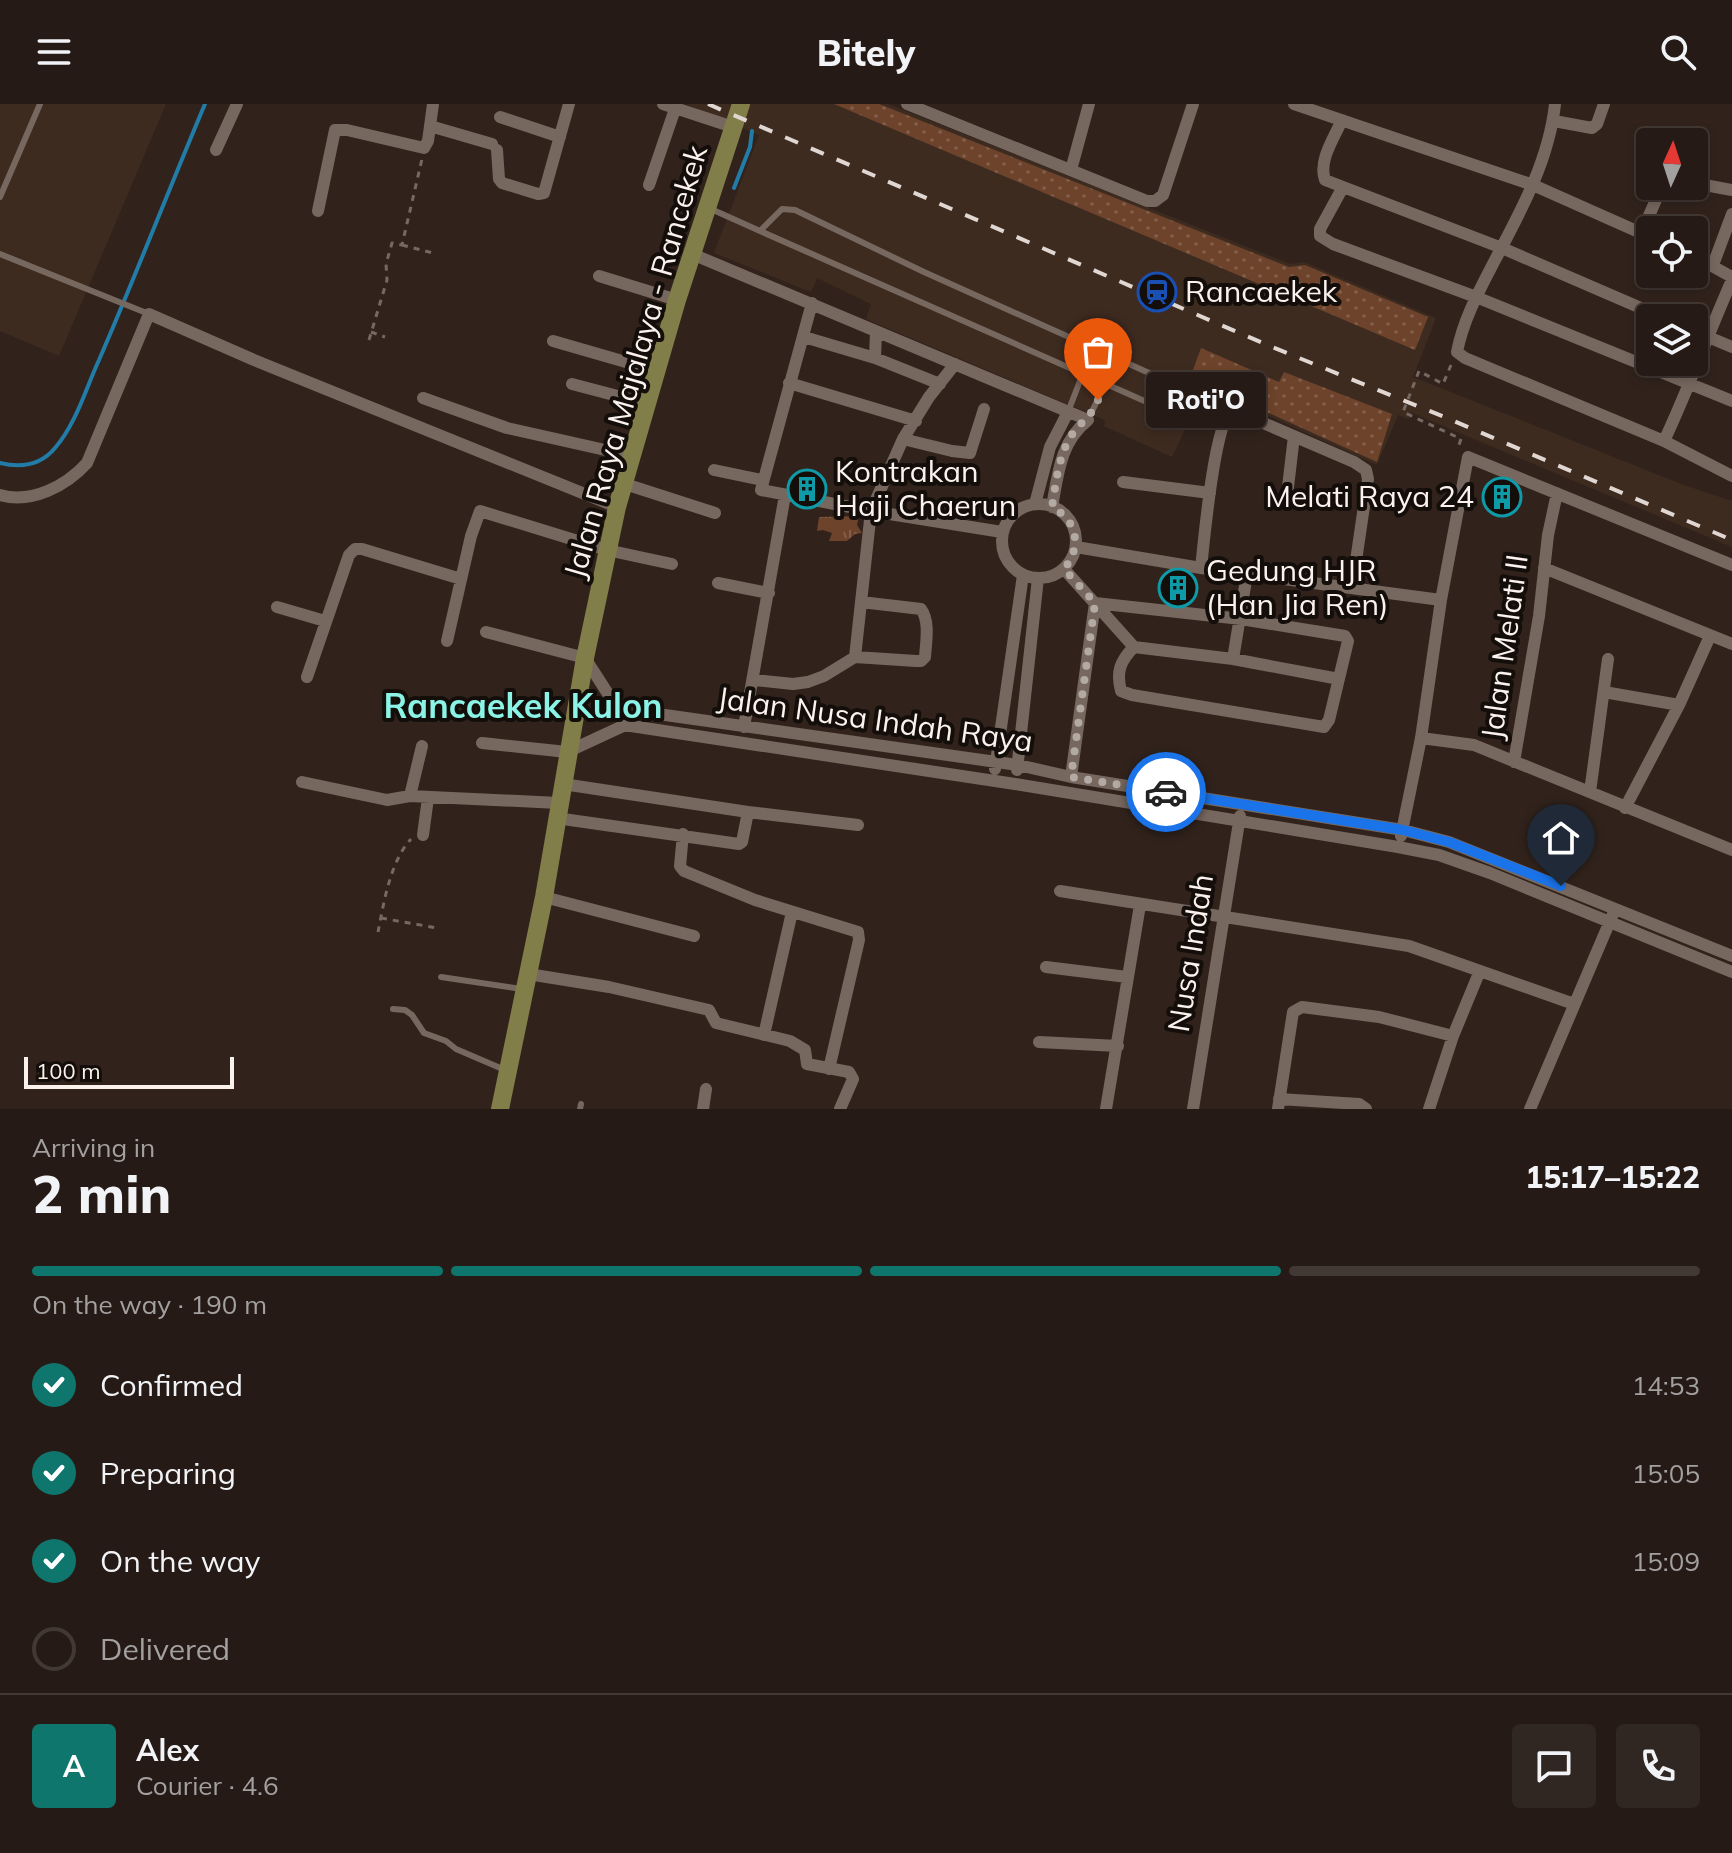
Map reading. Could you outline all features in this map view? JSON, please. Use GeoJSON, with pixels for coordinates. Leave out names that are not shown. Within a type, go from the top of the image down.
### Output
{"type":"FeatureCollection","features":[{"type":"Feature","properties":{"kind":"main road","name":"Jalan Raya Majalaya - Rancekek"},"geometry":{"type":"LineString","coordinates":[[500,1109],[544,897],[567,752],[617,507],[677,300],[741,104]]}},
{"type":"Feature","properties":{"kind":"street"},"geometry":{"type":"LineString","coordinates":[[216,150],[237,104]]}},
{"type":"Feature","properties":{"kind":"street"},"geometry":{"type":"LineString","coordinates":[[318,211],[331,140],[337,128],[424,148],[433,104]]}},
{"type":"Feature","properties":{"kind":"street"},"geometry":{"type":"LineString","coordinates":[[430,126],[494,147],[502,183],[538,194],[544,193],[569,104]]}},
{"type":"Feature","properties":{"kind":"street"},"geometry":{"type":"LineString","coordinates":[[907,104],[1147,201],[1155,201],[1163,195],[1193,104]]}},
{"type":"Feature","properties":{"kind":"street"},"geometry":{"type":"LineString","coordinates":[[1071,170],[1089,104]]}},
{"type":"Feature","properties":{"kind":"street"},"geometry":{"type":"LineString","coordinates":[[1294,104],[1533,185],[1636,231]]}},
{"type":"Feature","properties":{"kind":"street"},"geometry":{"type":"LineString","coordinates":[[1555,104],[1554,121],[1533,185],[1476,297],[1457,352],[1664,441],[1732,476]]}},
{"type":"Feature","properties":{"kind":"street"},"geometry":{"type":"LineString","coordinates":[[1554,121],[1592,128],[1597,124],[1604,104]]}},
{"type":"Feature","properties":{"kind":"street"},"geometry":{"type":"LineString","coordinates":[[649,185],[669,107],[733,127]]}},
{"type":"Feature","properties":{"kind":"street"},"geometry":{"type":"LineString","coordinates":[[500,117],[560,137]]}},
{"type":"Feature","properties":{"kind":"street"},"geometry":{"type":"LineString","coordinates":[[1342,120],[1325,157],[1325,180],[1502,248],[1636,306]]}},
{"type":"Feature","properties":{"kind":"street"},"geometry":{"type":"LineString","coordinates":[[1708,186],[1732,190]]}},
{"type":"Feature","properties":{"kind":"street"},"geometry":{"type":"LineString","coordinates":[[1343,187],[1320,229],[1320,236],[1333,244],[1476,297],[1732,401]]}},
{"type":"Feature","properties":{"kind":"street"},"geometry":{"type":"LineString","coordinates":[[1713,265],[1732,214]]}},
{"type":"Feature","properties":{"kind":"street"},"geometry":{"type":"LineString","coordinates":[[692,254],[1088,420],[1072,434],[1063,452],[1052,507]]}},
{"type":"Feature","properties":{"kind":"street"},"geometry":{"type":"LineString","coordinates":[[1708,263],[1732,278],[1708,320]]}},
{"type":"Feature","properties":{"kind":"street"},"geometry":{"type":"LineString","coordinates":[[599,276],[677,300]]}},
{"type":"Feature","properties":{"kind":"street"},"geometry":{"type":"LineString","coordinates":[[812,303],[761,490],[1002,532]]}},
{"type":"Feature","properties":{"kind":"street"},"geometry":{"type":"LineString","coordinates":[[0,495],[13,499],[54,489],[77,474],[87,463],[149,314],[254,360],[617,507]]}},
{"type":"Feature","properties":{"kind":"street"},"geometry":{"type":"LineString","coordinates":[[875,358],[876,332]]}},
{"type":"Feature","properties":{"kind":"street"},"geometry":{"type":"LineString","coordinates":[[804,337],[875,358],[940,384]]}},
{"type":"Feature","properties":{"kind":"street"},"geometry":{"type":"LineString","coordinates":[[1708,337],[1732,347]]}},
{"type":"Feature","properties":{"kind":"street"},"geometry":{"type":"LineString","coordinates":[[553,341],[657,371]]}},
{"type":"Feature","properties":{"kind":"street"},"geometry":{"type":"LineString","coordinates":[[855,657],[871,511],[903,439],[955,364]]}},
{"type":"Feature","properties":{"kind":"street"},"geometry":{"type":"LineString","coordinates":[[1664,441],[1692,376]]}},
{"type":"Feature","properties":{"kind":"street"},"geometry":{"type":"LineString","coordinates":[[789,383],[916,421]]}},
{"type":"Feature","properties":{"kind":"street"},"geometry":{"type":"LineString","coordinates":[[572,384],[648,404]]}},
{"type":"Feature","properties":{"kind":"street"},"geometry":{"type":"LineString","coordinates":[[423,398],[507,428],[632,456]]}},
{"type":"Feature","properties":{"kind":"street"},"geometry":{"type":"LineString","coordinates":[[903,439],[970,453],[984,409]]}},
{"type":"Feature","properties":{"kind":"street"},"geometry":{"type":"LineString","coordinates":[[1201,568],[1210,493],[1227,414],[1231,411],[1366,470],[1368,479],[1352,588]]}},
{"type":"Feature","properties":{"kind":"street"},"geometry":{"type":"LineString","coordinates":[[1035,504],[1050,447],[1068,412]]}},
{"type":"Feature","properties":{"kind":"street"},"geometry":{"type":"LineString","coordinates":[[1288,487],[1294,436]]}},
{"type":"Feature","properties":{"kind":"street"},"geometry":{"type":"LineString","coordinates":[[1398,847],[1421,738],[1441,600],[1468,457],[1732,565]]}},
{"type":"Feature","properties":{"kind":"street"},"geometry":{"type":"LineString","coordinates":[[714,470],[762,480]]}},
{"type":"Feature","properties":{"kind":"street"},"geometry":{"type":"LineString","coordinates":[[1123,482],[1210,493]]}},
{"type":"Feature","properties":{"kind":"street"},"geometry":{"type":"LineString","coordinates":[[625,484],[715,513]]}},
{"type":"Feature","properties":{"kind":"street","name":"Jalan Melati II"},"geometry":{"type":"LineString","coordinates":[[1514,762],[1557,493]]}},
{"type":"Feature","properties":{"kind":"street"},"geometry":{"type":"LineString","coordinates":[[744,727],[785,495]]}},
{"type":"Feature","properties":{"kind":"street"},"geometry":{"type":"LineString","coordinates":[[1035,504],[1063,512],[1076,534],[1072,559],[1053,576],[1038,578],[1023,575],[1008,563],[1003,553],[1002,532],[1006,522],[1022,508],[1035,504]]}},
{"type":"Feature","properties":{"kind":"street"},"geometry":{"type":"LineString","coordinates":[[447,641],[480,511],[607,550],[672,564]]}},
{"type":"Feature","properties":{"kind":"street"},"geometry":{"type":"LineString","coordinates":[[1076,547],[1201,568],[1441,600]]}},
{"type":"Feature","properties":{"kind":"street"},"geometry":{"type":"LineString","coordinates":[[307,677],[349,555],[355,549],[461,579]]}},
{"type":"Feature","properties":{"kind":"street"},"geometry":{"type":"LineString","coordinates":[[1544,568],[1732,644]]}},
{"type":"Feature","properties":{"kind":"street"},"geometry":{"type":"LineString","coordinates":[[1064,569],[1134,647],[1233,659],[1339,679]]}},
{"type":"Feature","properties":{"kind":"street"},"geometry":{"type":"LineString","coordinates":[[1233,659],[1247,574]]}},
{"type":"Feature","properties":{"kind":"street"},"geometry":{"type":"LineString","coordinates":[[993,780],[1023,575]]}},
{"type":"Feature","properties":{"kind":"street"},"geometry":{"type":"LineString","coordinates":[[1015,784],[1038,578]]}},
{"type":"Feature","properties":{"kind":"street"},"geometry":{"type":"LineString","coordinates":[[718,583],[769,593]]}},
{"type":"Feature","properties":{"kind":"street"},"geometry":{"type":"LineString","coordinates":[[754,680],[793,684],[808,682],[855,657],[921,661],[925,657],[926,622],[921,609],[861,602]]}},
{"type":"Feature","properties":{"kind":"street"},"geometry":{"type":"LineString","coordinates":[[1095,603],[1241,619],[1345,636],[1348,641],[1329,720],[1324,727],[1140,699],[1121,691],[1117,675],[1123,658],[1134,647]]}},
{"type":"Feature","properties":{"kind":"street"},"geometry":{"type":"LineString","coordinates":[[1071,777],[1095,603]]}},
{"type":"Feature","properties":{"kind":"street"},"geometry":{"type":"LineString","coordinates":[[277,607],[325,621]]}},
{"type":"Feature","properties":{"kind":"street"},"geometry":{"type":"LineString","coordinates":[[486,632],[585,658]]}},
{"type":"Feature","properties":{"kind":"street"},"geometry":{"type":"LineString","coordinates":[[1625,808],[1679,705],[1710,636]]}},
{"type":"Feature","properties":{"kind":"street","name":"Jalan Nusa Indah Raya"},"geometry":{"type":"LineString","coordinates":[[585,658],[612,700],[637,711],[1018,765],[1071,777],[1403,830],[1449,842],[1732,956]]}},
{"type":"Feature","properties":{"kind":"street"},"geometry":{"type":"LineString","coordinates":[[1590,792],[1608,659]]}},
{"type":"Feature","properties":{"kind":"street"},"geometry":{"type":"LineString","coordinates":[[1604,692],[1679,705]]}},
{"type":"Feature","properties":{"kind":"street","name":"Jalan Nusa Indah Raya"},"geometry":{"type":"LineString","coordinates":[[567,752],[623,726],[631,726],[993,780],[1398,847],[1439,855],[1732,972]]}},
{"type":"Feature","properties":{"kind":"street"},"geometry":{"type":"LineString","coordinates":[[1421,738],[1474,745],[1732,850]]}},
{"type":"Feature","properties":{"kind":"street"},"geometry":{"type":"LineString","coordinates":[[482,743],[567,752]]}},
{"type":"Feature","properties":{"kind":"street"},"geometry":{"type":"LineString","coordinates":[[845,758],[847,743]]}},
{"type":"Feature","properties":{"kind":"street"},"geometry":{"type":"LineString","coordinates":[[410,796],[422,746]]}},
{"type":"Feature","properties":{"kind":"street"},"geometry":{"type":"LineString","coordinates":[[302,782],[377,798],[410,796],[558,810],[741,843],[748,812]]}},
{"type":"Feature","properties":{"kind":"street"},"geometry":{"type":"LineString","coordinates":[[563,784],[858,825]]}},
{"type":"Feature","properties":{"kind":"street"},"geometry":{"type":"LineString","coordinates":[[423,835],[428,798]]}},
{"type":"Feature","properties":{"kind":"street","name":"Nusa Indah"},"geometry":{"type":"LineString","coordinates":[[1193,1109],[1241,805]]}},
{"type":"Feature","properties":{"kind":"street"},"geometry":{"type":"LineString","coordinates":[[683,834],[681,869],[792,912],[859,933],[829,1069]]}},
{"type":"Feature","properties":{"kind":"street"},"geometry":{"type":"LineString","coordinates":[[1060,891],[1409,946],[1574,1004]]}},
{"type":"Feature","properties":{"kind":"street"},"geometry":{"type":"LineString","coordinates":[[544,897],[694,936]]}},
{"type":"Feature","properties":{"kind":"street"},"geometry":{"type":"LineString","coordinates":[[1106,1109],[1140,905]]}},
{"type":"Feature","properties":{"kind":"street"},"geometry":{"type":"LineString","coordinates":[[1530,1109],[1617,908]]}},
{"type":"Feature","properties":{"kind":"street"},"geometry":{"type":"LineString","coordinates":[[764,1035],[792,912]]}},
{"type":"Feature","properties":{"kind":"street"},"geometry":{"type":"LineString","coordinates":[[1046,967],[1127,977]]}},
{"type":"Feature","properties":{"kind":"street"},"geometry":{"type":"LineString","coordinates":[[1429,1109],[1453,1036],[1479,973]]}},
{"type":"Feature","properties":{"kind":"street"},"geometry":{"type":"LineString","coordinates":[[527,982],[609,987],[709,1010],[716,1023],[790,1041],[803,1047],[807,1064],[849,1072],[853,1079],[840,1109]]}},
{"type":"Feature","properties":{"kind":"street"},"geometry":{"type":"LineString","coordinates":[[1366,1109],[1359,1104],[1279,1104],[1293,1012],[1302,1007],[1379,1017],[1453,1036]]}},
{"type":"Feature","properties":{"kind":"street"},"geometry":{"type":"LineString","coordinates":[[1039,1042],[1118,1046]]}},
{"type":"Feature","properties":{"kind":"street"},"geometry":{"type":"LineString","coordinates":[[703,1109],[706,1089]]}},
{"type":"Feature","properties":{"kind":"lane"},"geometry":{"type":"LineString","coordinates":[[0,197],[40,104]]}},
{"type":"Feature","properties":{"kind":"lane"},"geometry":{"type":"LineString","coordinates":[[708,207],[760,231],[1149,403],[1159,398],[1164,384],[1158,377],[924,272],[795,210],[782,209],[760,231]]}},
{"type":"Feature","properties":{"kind":"lane"},"geometry":{"type":"LineString","coordinates":[[0,254],[149,314]]}},
{"type":"Feature","properties":{"kind":"lane"},"geometry":{"type":"LineString","coordinates":[[1068,412],[1083,373]]}},
{"type":"Feature","properties":{"kind":"lane"},"geometry":{"type":"LineString","coordinates":[[1088,420],[1105,384]]}},
{"type":"Feature","properties":{"kind":"lane"},"geometry":{"type":"LineString","coordinates":[[441,977],[527,982]]}},
{"type":"Feature","properties":{"kind":"lane"},"geometry":{"type":"LineString","coordinates":[[393,1009],[405,1010],[412,1015],[424,1033],[509,1071]]}},
{"type":"Feature","properties":{"kind":"path"},"geometry":{"type":"LineString","coordinates":[[402,245],[424,148]]}},
{"type":"Feature","properties":{"kind":"path"},"geometry":{"type":"LineString","coordinates":[[369,340],[387,280],[386,264],[392,243],[433,253]]}},
{"type":"Feature","properties":{"kind":"path"},"geometry":{"type":"LineString","coordinates":[[371,332],[385,337]]}},
{"type":"Feature","properties":{"kind":"path"},"geometry":{"type":"LineString","coordinates":[[1457,352],[1443,384],[1419,371],[1403,412],[1461,439],[1457,452],[1468,457]]}},
{"type":"Feature","properties":{"kind":"path"},"geometry":{"type":"LineString","coordinates":[[378,932],[390,884],[405,845],[411,838],[423,835]]}},
{"type":"Feature","properties":{"kind":"path"},"geometry":{"type":"LineString","coordinates":[[381,918],[437,928]]}},
{"type":"Feature","properties":{"kind":"shaded area"},"geometry":{"type":"Polygon","coordinates":[[[0,104],[166,104],[59,356],[0,331],[0,104]]]}},
{"type":"Feature","properties":{"kind":"shaded area"},"geometry":{"type":"Polygon","coordinates":[[[686,104],[888,104],[1290,264],[1304,262],[1436,318],[1413,377],[1681,484],[1732,501],[1732,547],[1412,413],[1409,419],[1398,415],[1377,465],[1205,387],[1172,457],[1104,426],[1105,420],[866,319],[871,304],[817,278],[811,292],[714,253],[759,135],[686,104]]]}},
{"type":"Feature","properties":{"kind":"green space"},"geometry":{"type":"Polygon","coordinates":[[[834,104],[879,104],[1289,267],[1305,265],[1428,317],[1415,350],[834,104]]]}},
{"type":"Feature","properties":{"kind":"green space"},"geometry":{"type":"Polygon","coordinates":[[[1201,348],[1279,382],[1284,372],[1392,414],[1377,462],[1209,386],[1211,376],[1193,370],[1201,348]]]}},
{"type":"Feature","properties":{"kind":"green space"},"geometry":{"type":"Polygon","coordinates":[[[859,516],[857,525],[862,533],[855,534],[847,541],[829,541],[832,533],[817,531],[819,517],[859,516]]]}},
{"type":"Feature","properties":{"kind":"waterway"},"geometry":{"type":"LineString","coordinates":[[0,463],[23,465],[37,462],[55,448],[69,428],[205,104]]}},
{"type":"Feature","properties":{"kind":"waterway"},"geometry":{"type":"LineString","coordinates":[[734,188],[750,147],[752,131]]}},
{"type":"Feature","properties":{"kind":"railway"},"geometry":{"type":"LineString","coordinates":[[708,104],[1272,347],[1732,540]]}},
{"type":"Feature","properties":{"kind":"way so far"},"geometry":{"type":"LineString","coordinates":[[1098,400],[1088,420],[1072,434],[1063,452],[1052,507],[1063,512],[1076,534],[1072,559],[1064,569],[1095,603],[1071,777],[1166,792]]}},
{"type":"Feature","properties":{"kind":"place","name":"Rancaekek"},"geometry":{"type":"Point","coordinates":[1157,292]}},
{"type":"Feature","properties":{"kind":"place","name":"Roti'O"},"geometry":{"type":"Point","coordinates":[1098,400]}},
{"type":"Feature","properties":{"kind":"place","name":"Kontrakan Haji Chaerun"},"geometry":{"type":"Point","coordinates":[807,489]}},
{"type":"Feature","properties":{"kind":"place","name":"Melati Raya 24"},"geometry":{"type":"Point","coordinates":[1502,497]}},
{"type":"Feature","properties":{"kind":"place","name":"Gedung HJR (Han Jia Ren)"},"geometry":{"type":"Point","coordinates":[1178,588]}},
{"type":"Feature","properties":{"kind":"district","name":"Rancaekek Kulon"},"geometry":{"type":"Point","coordinates":[523,706]}},
{"type":"Feature","properties":{"kind":"route"},"geometry":{"type":"LineString","coordinates":[[1166,792],[1403,830],[1449,842],[1561,886]]}}]}
